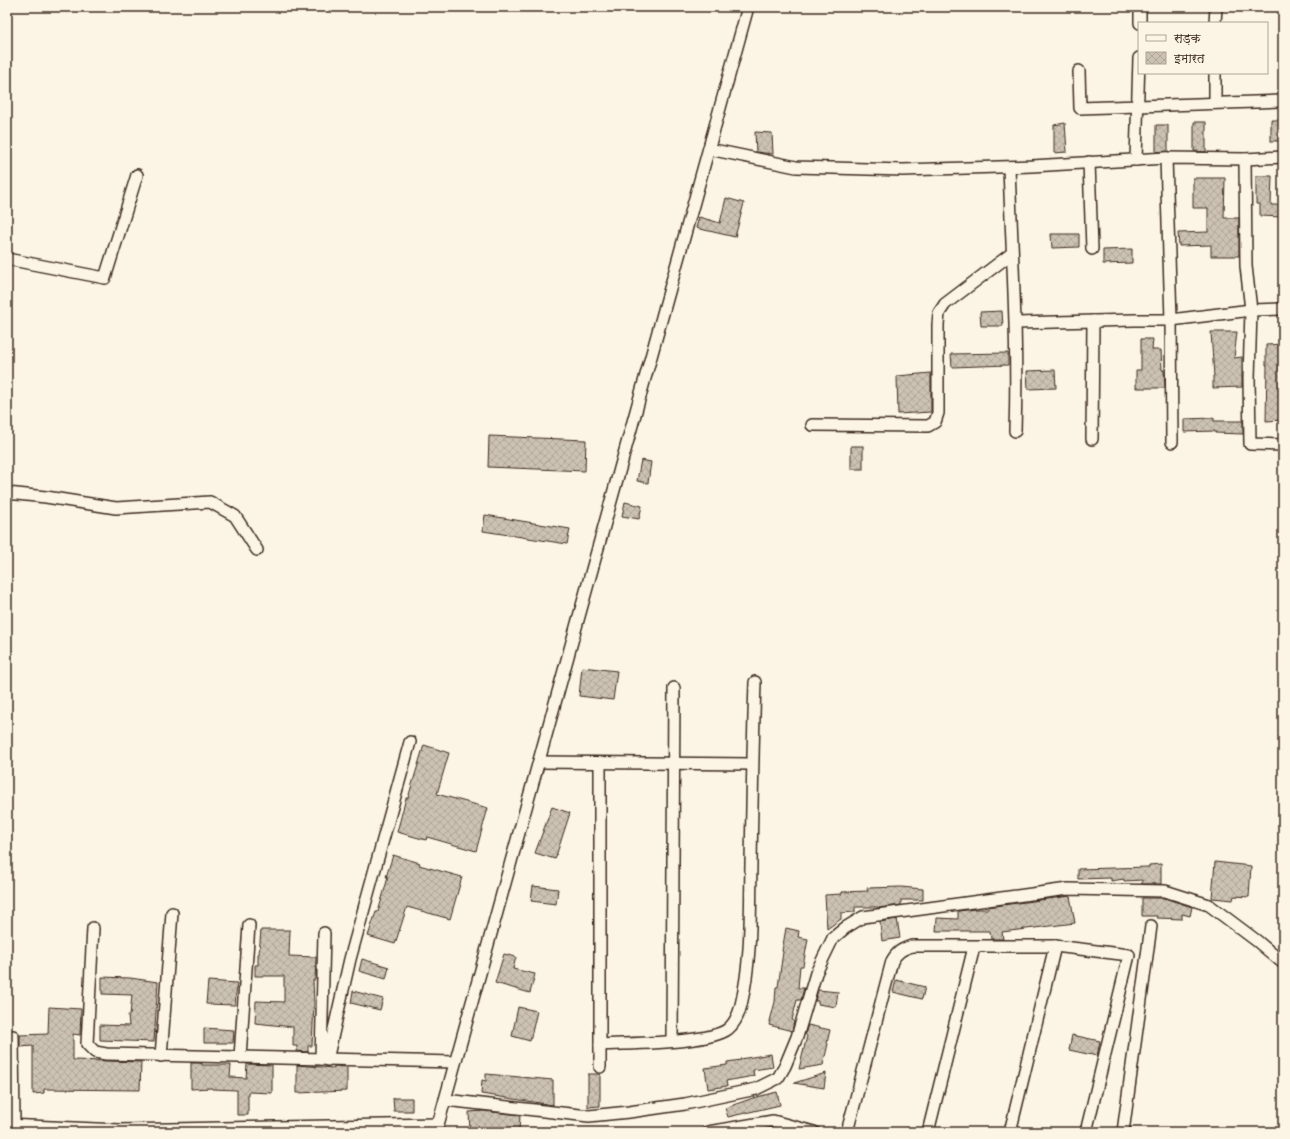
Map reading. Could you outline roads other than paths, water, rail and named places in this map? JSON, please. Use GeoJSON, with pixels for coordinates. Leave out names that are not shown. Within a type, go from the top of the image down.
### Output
{"type":"FeatureCollection","features":[{"type":"Feature","properties":{"kind":"street"},"geometry":{"type":"LineString","coordinates":[[13,1036],[11,1126],[120,1130],[437,1128],[748,7]]}},
{"type":"Feature","properties":{"kind":"street"},"geometry":{"type":"LineString","coordinates":[[1140,7],[1140,22]]}},
{"type":"Feature","properties":{"kind":"street"},"geometry":{"type":"LineString","coordinates":[[1216,7],[1216,22]]}},
{"type":"Feature","properties":{"kind":"street"},"geometry":{"type":"LineString","coordinates":[[1079,71],[1080,108],[1283,101]]}},
{"type":"Feature","properties":{"kind":"street"},"geometry":{"type":"LineString","coordinates":[[1136,160],[1139,74]]}},
{"type":"Feature","properties":{"kind":"street"},"geometry":{"type":"LineString","coordinates":[[1215,74],[1215,103]]}},
{"type":"Feature","properties":{"kind":"street"},"geometry":{"type":"LineString","coordinates":[[709,149],[796,167],[903,170],[1009,167],[1166,158],[1245,159],[1283,157]]}},
{"type":"Feature","properties":{"kind":"street"},"geometry":{"type":"LineString","coordinates":[[1166,158],[1171,320],[1172,442]]}},
{"type":"Feature","properties":{"kind":"street"},"geometry":{"type":"LineString","coordinates":[[1245,159],[1246,266],[1251,310],[1249,378],[1250,444],[1283,446]]}},
{"type":"Feature","properties":{"kind":"street"},"geometry":{"type":"LineString","coordinates":[[1089,162],[1092,249]]}},
{"type":"Feature","properties":{"kind":"street"},"geometry":{"type":"LineString","coordinates":[[1009,167],[1016,323],[1015,432]]}},
{"type":"Feature","properties":{"kind":"street"},"geometry":{"type":"LineString","coordinates":[[7,260],[105,278],[137,175]]}},
{"type":"Feature","properties":{"kind":"street"},"geometry":{"type":"LineString","coordinates":[[812,425],[928,426],[935,422],[938,413],[939,313],[945,304],[1012,254]]}},
{"type":"Feature","properties":{"kind":"street"},"geometry":{"type":"LineString","coordinates":[[1016,323],[1171,320],[1251,310],[1283,309]]}},
{"type":"Feature","properties":{"kind":"street"},"geometry":{"type":"LineString","coordinates":[[1092,440],[1093,321]]}},
{"type":"Feature","properties":{"kind":"street"},"geometry":{"type":"LineString","coordinates":[[7,493],[46,497],[116,508],[210,502],[235,516],[257,550]]}},
{"type":"Feature","properties":{"kind":"street"},"geometry":{"type":"LineString","coordinates":[[600,1045],[672,1041],[709,1037],[727,1030],[736,1021],[741,1006],[750,940],[752,764],[755,682]]}},
{"type":"Feature","properties":{"kind":"street"},"geometry":{"type":"LineString","coordinates":[[672,1041],[674,688]]}},
{"type":"Feature","properties":{"kind":"street"},"geometry":{"type":"LineString","coordinates":[[324,1060],[350,959],[410,742]]}},
{"type":"Feature","properties":{"kind":"street"},"geometry":{"type":"LineString","coordinates":[[539,762],[752,764]]}},
{"type":"Feature","properties":{"kind":"street"},"geometry":{"type":"LineString","coordinates":[[600,763],[600,1067]]}},
{"type":"Feature","properties":{"kind":"street"},"geometry":{"type":"LineString","coordinates":[[445,1100],[589,1116],[685,1104],[756,1089],[778,1078],[785,1066],[797,1037],[816,973],[833,938],[845,928],[864,917],[1068,889],[1165,891],[1209,905],[1257,941],[1283,963]]}},
{"type":"Feature","properties":{"kind":"street"},"geometry":{"type":"LineString","coordinates":[[161,1056],[172,913]]}},
{"type":"Feature","properties":{"kind":"street"},"geometry":{"type":"LineString","coordinates":[[240,1057],[249,925]]}},
{"type":"Feature","properties":{"kind":"street"},"geometry":{"type":"LineString","coordinates":[[1123,1132],[1151,926]]}},
{"type":"Feature","properties":{"kind":"street"},"geometry":{"type":"LineString","coordinates":[[93,928],[86,1044],[95,1052],[106,1054],[161,1056],[455,1062]]}},
{"type":"Feature","properties":{"kind":"street"},"geometry":{"type":"LineString","coordinates":[[324,933],[324,1060]]}},
{"type":"Feature","properties":{"kind":"street"},"geometry":{"type":"LineString","coordinates":[[847,1132],[892,961],[896,954],[902,949],[912,946],[1055,946],[1147,957]]}},
{"type":"Feature","properties":{"kind":"street"},"geometry":{"type":"LineString","coordinates":[[1010,1132],[1055,946]]}},
{"type":"Feature","properties":{"kind":"street"},"geometry":{"type":"LineString","coordinates":[[928,1132],[974,947]]}},
{"type":"Feature","properties":{"kind":"street"},"geometry":{"type":"LineString","coordinates":[[1086,1132],[1129,955]]}},
{"type":"Feature","properties":{"kind":"street"},"geometry":{"type":"LineString","coordinates":[[708,1132],[772,1127],[814,1132]]}}]}
